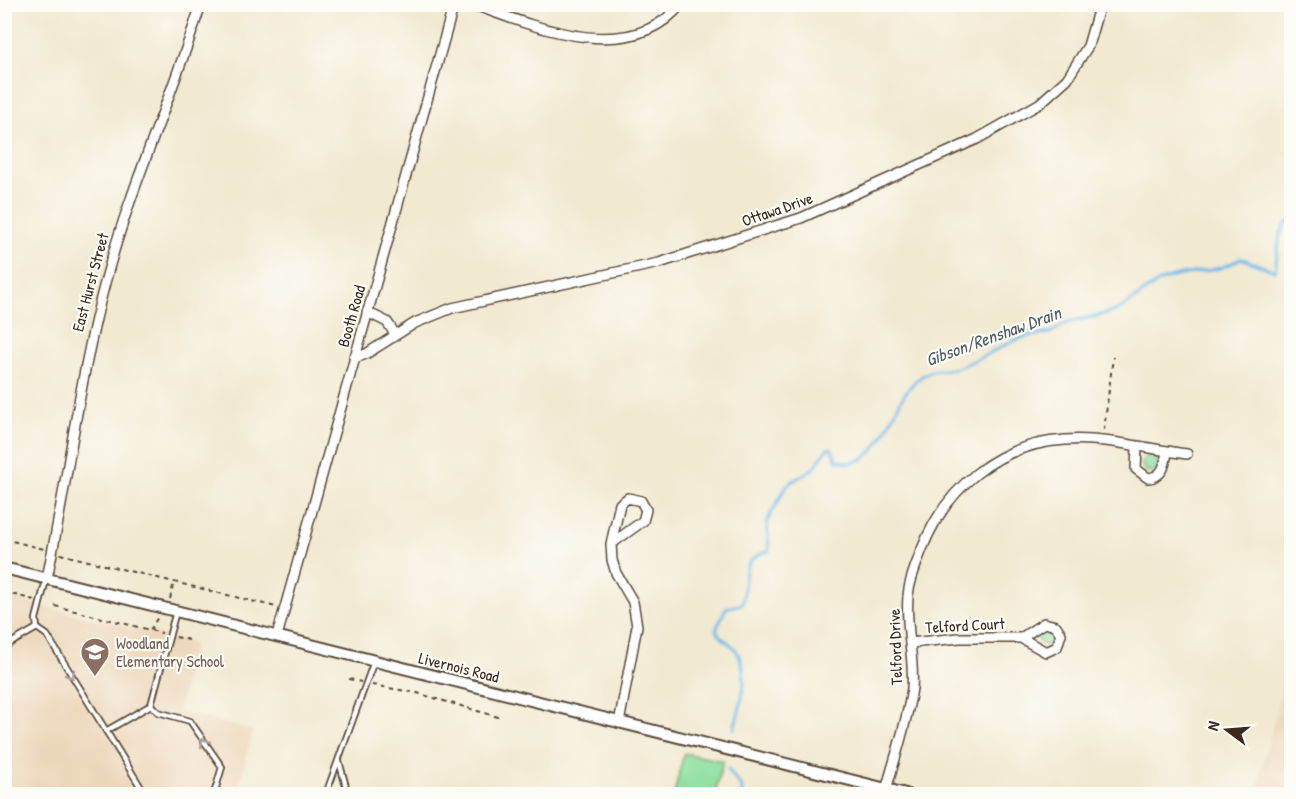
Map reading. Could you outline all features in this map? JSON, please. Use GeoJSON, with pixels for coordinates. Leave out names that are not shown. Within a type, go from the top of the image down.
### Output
{"type":"FeatureCollection","features":[{"type":"Feature","properties":{"kind":"street","name":"East Hurst Street"},"geometry":{"type":"LineString","coordinates":[[46,578],[80,389],[106,280],[124,217],[201,4]]}},
{"type":"Feature","properties":{"kind":"street","name":"Booth Road"},"geometry":{"type":"LineString","coordinates":[[277,636],[454,4]]}},
{"type":"Feature","properties":{"kind":"street"},"geometry":{"type":"LineString","coordinates":[[472,4],[534,24],[602,39],[633,37],[666,20],[681,4]]}},
{"type":"Feature","properties":{"kind":"street","name":"Ottawa Drive"},"geometry":{"type":"LineString","coordinates":[[354,358],[366,354],[395,334],[430,316],[463,304],[626,271],[748,236],[837,204],[977,140],[1039,104],[1067,79],[1088,46],[1100,4]]}},
{"type":"Feature","properties":{"kind":"street"},"geometry":{"type":"LineString","coordinates":[[368,312],[387,322],[395,334]]}},
{"type":"Feature","properties":{"kind":"street","name":"Telford Drive"},"geometry":{"type":"LineString","coordinates":[[886,792],[912,691],[908,596],[914,571],[937,517],[970,477],[1005,455],[1049,442],[1084,440],[1187,454]]}},
{"type":"Feature","properties":{"kind":"street"},"geometry":{"type":"LineString","coordinates":[[1137,448],[1137,470],[1148,478],[1156,477],[1163,471],[1167,452]]}},
{"type":"Feature","properties":{"kind":"street"},"geometry":{"type":"LineString","coordinates":[[611,544],[643,521],[646,510],[641,501],[628,498],[620,504],[611,544],[613,566],[633,602],[638,626],[619,723]]}},
{"type":"Feature","properties":{"kind":"street","name":"Livernois Road"},"geometry":{"type":"LineString","coordinates":[[4,568],[374,660],[886,792],[906,795]]}},
{"type":"Feature","properties":{"kind":"street","name":"Telford Court"},"geometry":{"type":"LineString","coordinates":[[910,643],[959,638],[1021,638]]}},
{"type":"Feature","properties":{"kind":"lane"},"geometry":{"type":"LineString","coordinates":[[46,578],[36,619],[37,628],[46,635],[145,795]]}},
{"type":"Feature","properties":{"kind":"lane"},"geometry":{"type":"LineString","coordinates":[[106,731],[151,705],[176,611]]}},
{"type":"Feature","properties":{"kind":"lane"},"geometry":{"type":"LineString","coordinates":[[4,647],[37,628]]}},
{"type":"Feature","properties":{"kind":"lane"},"geometry":{"type":"LineString","coordinates":[[326,795],[374,660]]}},
{"type":"Feature","properties":{"kind":"lane"},"geometry":{"type":"LineString","coordinates":[[151,705],[158,712],[190,721],[222,767],[214,795]]}},
{"type":"Feature","properties":{"kind":"lane"},"geometry":{"type":"LineString","coordinates":[[339,761],[348,795]]}},
{"type":"Feature","properties":{"kind":"path"},"geometry":{"type":"LineString","coordinates":[[1104,430],[1113,357]]}},
{"type":"Feature","properties":{"kind":"path"},"geometry":{"type":"LineString","coordinates":[[4,539],[47,549]]}},
{"type":"Feature","properties":{"kind":"path"},"geometry":{"type":"LineString","coordinates":[[58,554],[278,607]]}},
{"type":"Feature","properties":{"kind":"path"},"geometry":{"type":"LineString","coordinates":[[170,599],[174,582]]}},
{"type":"Feature","properties":{"kind":"path"},"geometry":{"type":"LineString","coordinates":[[4,592],[32,600]]}},
{"type":"Feature","properties":{"kind":"path"},"geometry":{"type":"LineString","coordinates":[[55,606],[162,633]]}},
{"type":"Feature","properties":{"kind":"path"},"geometry":{"type":"LineString","coordinates":[[150,630],[156,620]]}},
{"type":"Feature","properties":{"kind":"path"},"geometry":{"type":"LineString","coordinates":[[178,638],[189,640]]}},
{"type":"Feature","properties":{"kind":"path"},"geometry":{"type":"LineString","coordinates":[[349,679],[417,693],[498,717]]}},
{"type":"Feature","properties":{"kind":"shaded area","name":"Woodland Elementary School"},"geometry":{"type":"Polygon","coordinates":[[[5,597],[194,643],[178,711],[253,731],[237,794],[5,794],[5,597]]]}},
{"type":"Feature","properties":{"kind":"shaded area"},"geometry":{"type":"Polygon","coordinates":[[[1291,656],[1291,794],[1255,794],[1291,656]]]}},
{"type":"Feature","properties":{"kind":"green space"},"geometry":{"type":"Polygon","coordinates":[[[1150,456],[1158,464],[1150,472],[1142,464],[1150,456]]]}},
{"type":"Feature","properties":{"kind":"green space"},"geometry":{"type":"Polygon","coordinates":[[[1046,629],[1052,631],[1054,637],[1052,643],[1046,645],[1040,643],[1038,637],[1040,631],[1046,629]]]}},
{"type":"Feature","properties":{"kind":"green space"},"geometry":{"type":"Polygon","coordinates":[[[684,753],[723,761],[715,794],[674,794],[684,753]]]}},
{"type":"Feature","properties":{"kind":"waterway","name":"Gibson/Renshaw Drain"},"geometry":{"type":"LineString","coordinates":[[734,729],[743,689],[743,669],[736,650],[716,630],[726,608],[742,604],[746,572],[752,559],[769,551],[767,521],[787,485],[814,468],[827,449],[831,448],[837,460],[849,463],[862,459],[873,451],[911,385],[927,373],[961,366],[1022,337],[1049,333],[1069,322],[1117,310],[1159,282],[1175,276],[1223,267],[1240,258],[1275,271],[1280,235],[1286,223],[1292,221]]}},
{"type":"Feature","properties":{"kind":"waterway","name":"Gibson/Renshaw Drain"},"geometry":{"type":"LineString","coordinates":[[728,769],[742,788],[742,794]]}},
{"type":"Feature","properties":{"kind":"place","name":"Woodland Elementary School"},"geometry":{"type":"Point","coordinates":[95,678]}}]}
